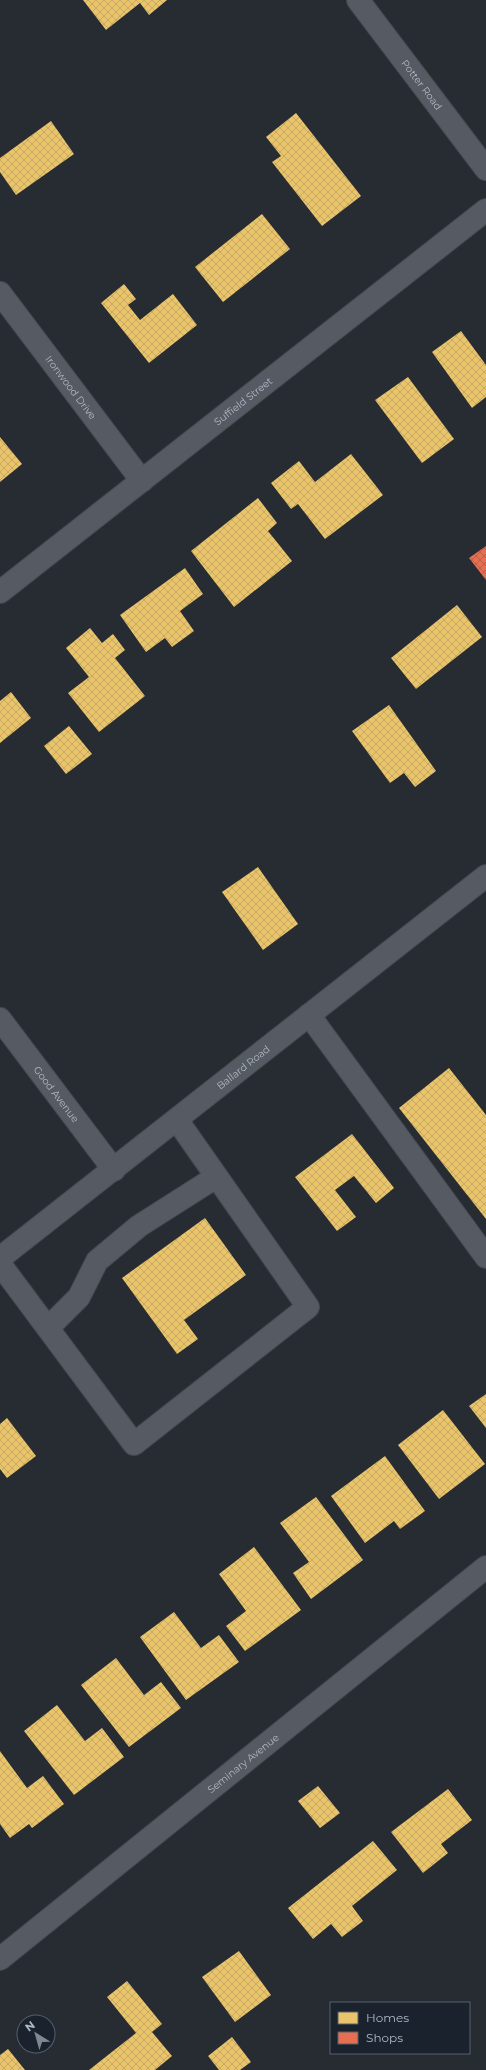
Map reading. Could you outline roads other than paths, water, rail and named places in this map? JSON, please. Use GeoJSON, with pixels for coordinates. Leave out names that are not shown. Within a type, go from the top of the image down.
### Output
{"type":"FeatureCollection","features":[{"type":"Feature","properties":{"kind":"street","name":"Potter Road"},"geometry":{"type":"LineString","coordinates":[[358,0],[486,169]]}},
{"type":"Feature","properties":{"kind":"street","name":"Suffield Street"},"geometry":{"type":"LineString","coordinates":[[0,592],[486,210]]}},
{"type":"Feature","properties":{"kind":"street","name":"Ironwood Drive"},"geometry":{"type":"LineString","coordinates":[[0,293],[142,481]]}},
{"type":"Feature","properties":{"kind":"street","name":"Ballard Road"},"geometry":{"type":"LineString","coordinates":[[0,1258],[114,1170],[486,876]]}},
{"type":"Feature","properties":{"kind":"street"},"geometry":{"type":"LineString","coordinates":[[309,1015],[486,1257]]}},
{"type":"Feature","properties":{"kind":"street","name":"Good Avenue"},"geometry":{"type":"LineString","coordinates":[[0,1019],[114,1170]]}},
{"type":"Feature","properties":{"kind":"street"},"geometry":{"type":"LineString","coordinates":[[0,1264],[134,1444],[308,1307],[177,1120]]}},
{"type":"Feature","properties":{"kind":"street"},"geometry":{"type":"LineString","coordinates":[[48,1328],[79,1297],[97,1261],[139,1226],[216,1177]]}},
{"type":"Feature","properties":{"kind":"street","name":"Seminary Avenue"},"geometry":{"type":"LineString","coordinates":[[0,1959],[486,1567]]}}]}
